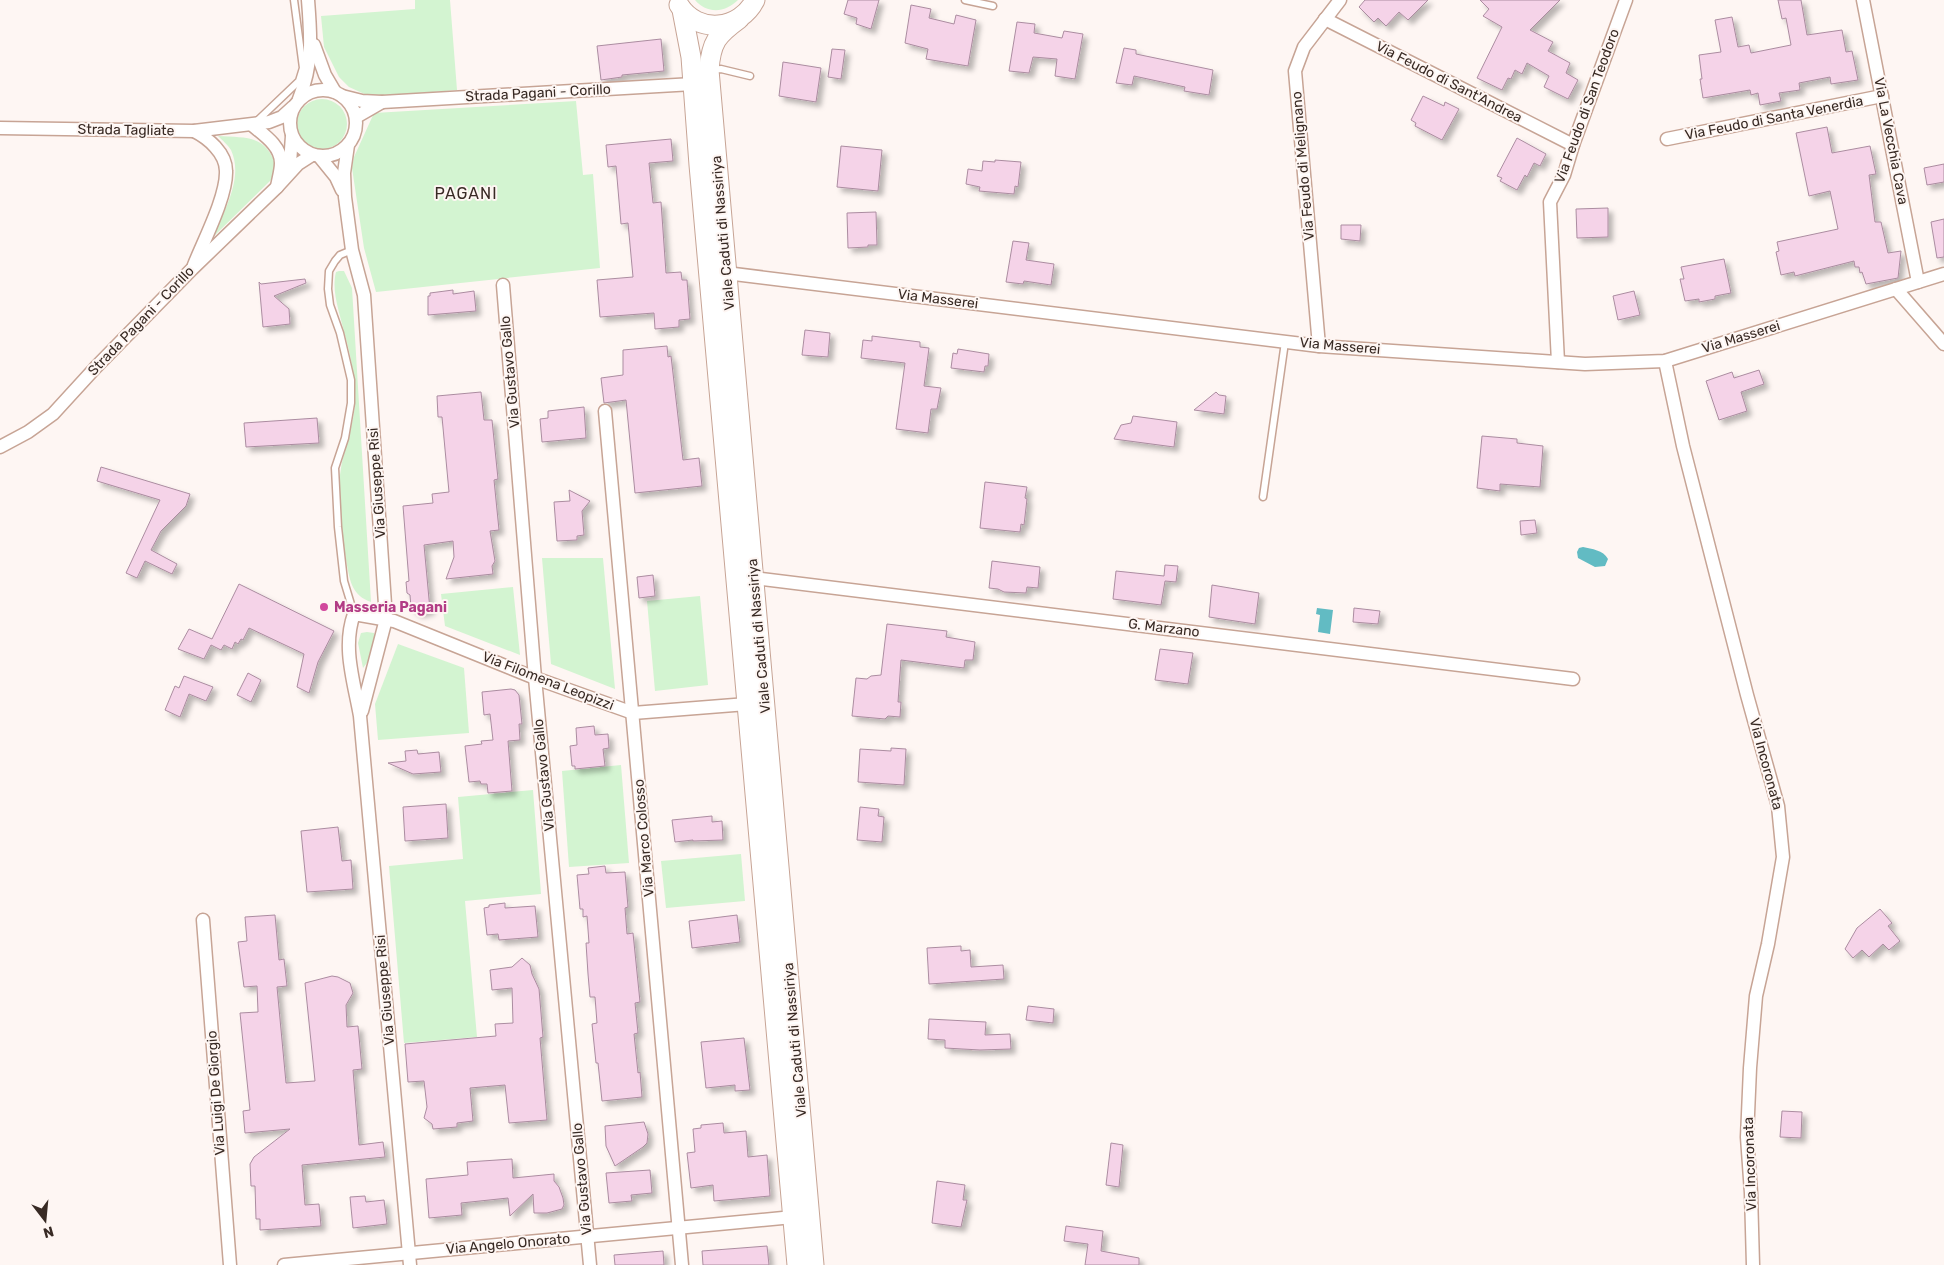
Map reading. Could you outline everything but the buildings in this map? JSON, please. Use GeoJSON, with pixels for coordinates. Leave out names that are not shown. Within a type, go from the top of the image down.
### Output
{"type":"FeatureCollection","features":[{"type":"Feature","properties":{"kind":"main road","name":"Viale Caduti di Nassiriya"},"geometry":{"type":"LineString","coordinates":[[755,0],[750,8],[719,35],[713,44],[709,70],[814,1265]]}},
{"type":"Feature","properties":{"kind":"main road","name":"Viale Caduti di Nassiriya"},"geometry":{"type":"LineString","coordinates":[[679,5],[691,57],[797,1265]]}},
{"type":"Feature","properties":{"kind":"main road"},"geometry":{"type":"LineString","coordinates":[[679,5],[699,22],[709,25],[729,24],[739,19]]}},
{"type":"Feature","properties":{"kind":"street"},"geometry":{"type":"LineString","coordinates":[[296,103],[309,67],[310,30],[308,0]]}},
{"type":"Feature","properties":{"kind":"street","name":"Via Feudo di Melignano"},"geometry":{"type":"LineString","coordinates":[[1319,346],[1295,71],[1304,47],[1340,0]]}},
{"type":"Feature","properties":{"kind":"street","name":"Via Feudo di San Teodoro"},"geometry":{"type":"LineString","coordinates":[[1558,362],[1550,202],[1564,175],[1573,145],[1626,0]]}},
{"type":"Feature","properties":{"kind":"street","name":"Via La Vecchia Cava"},"geometry":{"type":"LineString","coordinates":[[1863,0],[1918,282]]}},
{"type":"Feature","properties":{"kind":"street","name":"Via Feudo di Sant'Andrea"},"geometry":{"type":"LineString","coordinates":[[1325,19],[1573,145]]}},
{"type":"Feature","properties":{"kind":"street"},"geometry":{"type":"LineString","coordinates":[[310,30],[317,56],[338,94],[353,109],[356,117],[356,127],[348,145]]}},
{"type":"Feature","properties":{"kind":"street","name":"Strada Pagani - Corillo"},"geometry":{"type":"LineString","coordinates":[[277,187],[290,163],[292,136],[289,126],[290,116],[296,103],[307,94],[316,90],[325,90],[362,101],[382,102],[693,84]]}},
{"type":"Feature","properties":{"kind":"street","name":"Via Feudo di Santa Venerdia"},"geometry":{"type":"LineString","coordinates":[[1667,139],[1882,96]]}},
{"type":"Feature","properties":{"kind":"street","name":"Strada Pagani - Corillo"},"geometry":{"type":"LineString","coordinates":[[356,117],[382,102]]}},
{"type":"Feature","properties":{"kind":"street","name":"Strada Tagliate"},"geometry":{"type":"LineString","coordinates":[[0,128],[194,131],[269,122],[282,118],[296,103]]}},
{"type":"Feature","properties":{"kind":"street"},"geometry":{"type":"LineString","coordinates":[[252,125],[269,139],[278,151],[281,162],[277,187]]}},
{"type":"Feature","properties":{"kind":"street"},"geometry":{"type":"LineString","coordinates":[[192,269],[224,190],[227,170],[223,157],[216,148],[203,136],[194,131]]}},
{"type":"Feature","properties":{"kind":"street"},"geometry":{"type":"LineString","coordinates":[[292,136],[296,144],[316,156]]}},
{"type":"Feature","properties":{"kind":"street","name":"Strada Pagani - Corillo"},"geometry":{"type":"LineString","coordinates":[[0,447],[28,432],[53,414],[192,269],[277,187],[298,164],[316,156],[330,156],[340,152],[348,145]]}},
{"type":"Feature","properties":{"kind":"street","name":"Via Giuseppe Risi"},"geometry":{"type":"LineString","coordinates":[[348,145],[344,173],[345,197],[352,250],[364,295],[386,619],[360,716]]}},
{"type":"Feature","properties":{"kind":"street","name":"Via Giuseppe Risi"},"geometry":{"type":"LineString","coordinates":[[316,156],[336,177],[345,197]]}},
{"type":"Feature","properties":{"kind":"street","name":"Via Masserei"},"geometry":{"type":"LineString","coordinates":[[726,273],[1319,346],[1585,364],[1665,361],[1944,274]]}},
{"type":"Feature","properties":{"kind":"street","name":"Via Gustavo Gallo"},"geometry":{"type":"LineString","coordinates":[[503,285],[535,678],[590,1265]]}},
{"type":"Feature","properties":{"kind":"street"},"geometry":{"type":"LineString","coordinates":[[1896,289],[1944,344]]}},
{"type":"Feature","properties":{"kind":"street","name":"Via Incoronata"},"geometry":{"type":"LineString","coordinates":[[1665,361],[1683,446],[1778,806],[1783,858],[1768,944],[1756,996],[1750,1068],[1747,1137],[1752,1193],[1754,1265]]}},
{"type":"Feature","properties":{"kind":"street","name":"Via Marco Colosso"},"geometry":{"type":"LineString","coordinates":[[605,411],[682,1265]]}},
{"type":"Feature","properties":{"kind":"street","name":"G. Marzano"},"geometry":{"type":"LineString","coordinates":[[754,578],[1573,679]]}},
{"type":"Feature","properties":{"kind":"street","name":"Via Filomena Leopizzi"},"geometry":{"type":"LineString","coordinates":[[354,614],[386,619],[535,678],[633,713],[747,704]]}},
{"type":"Feature","properties":{"kind":"street","name":"Via Giuseppe Risi"},"geometry":{"type":"LineString","coordinates":[[354,614],[350,626],[348,647],[360,716],[409,1259]]}},
{"type":"Feature","properties":{"kind":"street","name":"Via Luigi De Giorgio"},"geometry":{"type":"LineString","coordinates":[[203,920],[230,1265]]}},
{"type":"Feature","properties":{"kind":"street","name":"Via Angelo Onorato"},"geometry":{"type":"LineString","coordinates":[[284,1265],[409,1259],[588,1236],[793,1217]]}},
{"type":"Feature","properties":{"kind":"lane"},"geometry":{"type":"LineString","coordinates":[[252,125],[299,80],[303,68],[294,0]]}},
{"type":"Feature","properties":{"kind":"lane"},"geometry":{"type":"LineString","coordinates":[[965,0],[993,6]]}},
{"type":"Feature","properties":{"kind":"lane"},"geometry":{"type":"LineString","coordinates":[[709,70],[721,70],[750,76]]}},
{"type":"Feature","properties":{"kind":"lane","name":"Via Giuseppe Risi"},"geometry":{"type":"LineString","coordinates":[[352,250],[340,255],[335,261],[329,271],[328,289],[330,305],[340,333],[351,380],[351,403],[345,438],[336,468],[336,487],[344,581],[354,614]]}},
{"type":"Feature","properties":{"kind":"lane"},"geometry":{"type":"LineString","coordinates":[[1263,497],[1285,342]]}},
{"type":"Feature","properties":{"kind":"green space"},"geometry":{"type":"Polygon","coordinates":[[[415,0],[450,0],[457,90],[371,97],[349,87],[339,77],[324,47],[321,16],[415,9],[415,0]]]}},
{"type":"Feature","properties":{"kind":"green space"},"geometry":{"type":"Polygon","coordinates":[[[695,0],[738,0],[722,9],[710,10],[695,0]]]}},
{"type":"Feature","properties":{"kind":"green space"},"geometry":{"type":"Polygon","coordinates":[[[322,99],[340,106],[347,124],[340,142],[322,149],[304,142],[297,124],[304,106],[322,99]]]}},
{"type":"Feature","properties":{"kind":"green space"},"geometry":{"type":"Polygon","coordinates":[[[576,101],[583,175],[593,174],[600,268],[376,292],[364,248],[352,168],[354,157],[374,113],[576,101]]]}},
{"type":"Feature","properties":{"kind":"green space"},"geometry":{"type":"Polygon","coordinates":[[[218,136],[255,140],[268,149],[277,169],[272,179],[213,237],[231,194],[235,172],[231,150],[218,136]]]}},
{"type":"Feature","properties":{"kind":"green space"},"geometry":{"type":"Polygon","coordinates":[[[344,271],[352,288],[371,602],[360,596],[352,585],[342,531],[339,484],[354,413],[355,392],[348,347],[335,295],[336,272],[344,271]]]}},
{"type":"Feature","properties":{"kind":"green space"},"geometry":{"type":"Polygon","coordinates":[[[542,558],[603,558],[615,689],[551,664],[542,558]]]}},
{"type":"Feature","properties":{"kind":"green space"},"geometry":{"type":"Polygon","coordinates":[[[513,587],[520,655],[445,626],[441,594],[513,587]]]}},
{"type":"Feature","properties":{"kind":"green space"},"geometry":{"type":"Polygon","coordinates":[[[700,596],[708,685],[655,691],[647,601],[700,596]]]}},
{"type":"Feature","properties":{"kind":"green space"},"geometry":{"type":"Polygon","coordinates":[[[361,633],[374,633],[375,636],[369,660],[363,668],[358,643],[361,633]]]}},
{"type":"Feature","properties":{"kind":"green space"},"geometry":{"type":"Polygon","coordinates":[[[398,644],[464,668],[469,733],[378,740],[375,704],[398,644]]]}},
{"type":"Feature","properties":{"kind":"green space"},"geometry":{"type":"Polygon","coordinates":[[[621,765],[629,863],[569,867],[562,771],[621,765]]]}},
{"type":"Feature","properties":{"kind":"green space"},"geometry":{"type":"Polygon","coordinates":[[[533,790],[541,894],[465,901],[477,1037],[404,1043],[389,866],[463,859],[458,797],[533,790]]]}},
{"type":"Feature","properties":{"kind":"green space"},"geometry":{"type":"Polygon","coordinates":[[[741,854],[745,901],[666,908],[661,861],[741,854]]]}},
{"type":"Feature","properties":{"kind":"water"},"geometry":{"type":"Polygon","coordinates":[[[1579,548],[1597,550],[1606,556],[1608,559],[1605,566],[1595,567],[1578,558],[1577,552],[1579,548]]]}},
{"type":"Feature","properties":{"kind":"water"},"geometry":{"type":"Polygon","coordinates":[[[1317,608],[1333,610],[1330,634],[1318,632],[1320,615],[1316,614],[1317,608]]]}},
{"type":"Feature","properties":{"kind":"place","name":"Masseria Pagani"},"geometry":{"type":"Point","coordinates":[324,607]}},
{"type":"Feature","properties":{"kind":"district","name":"PAGANI"},"geometry":{"type":"Point","coordinates":[466,193]}}]}
